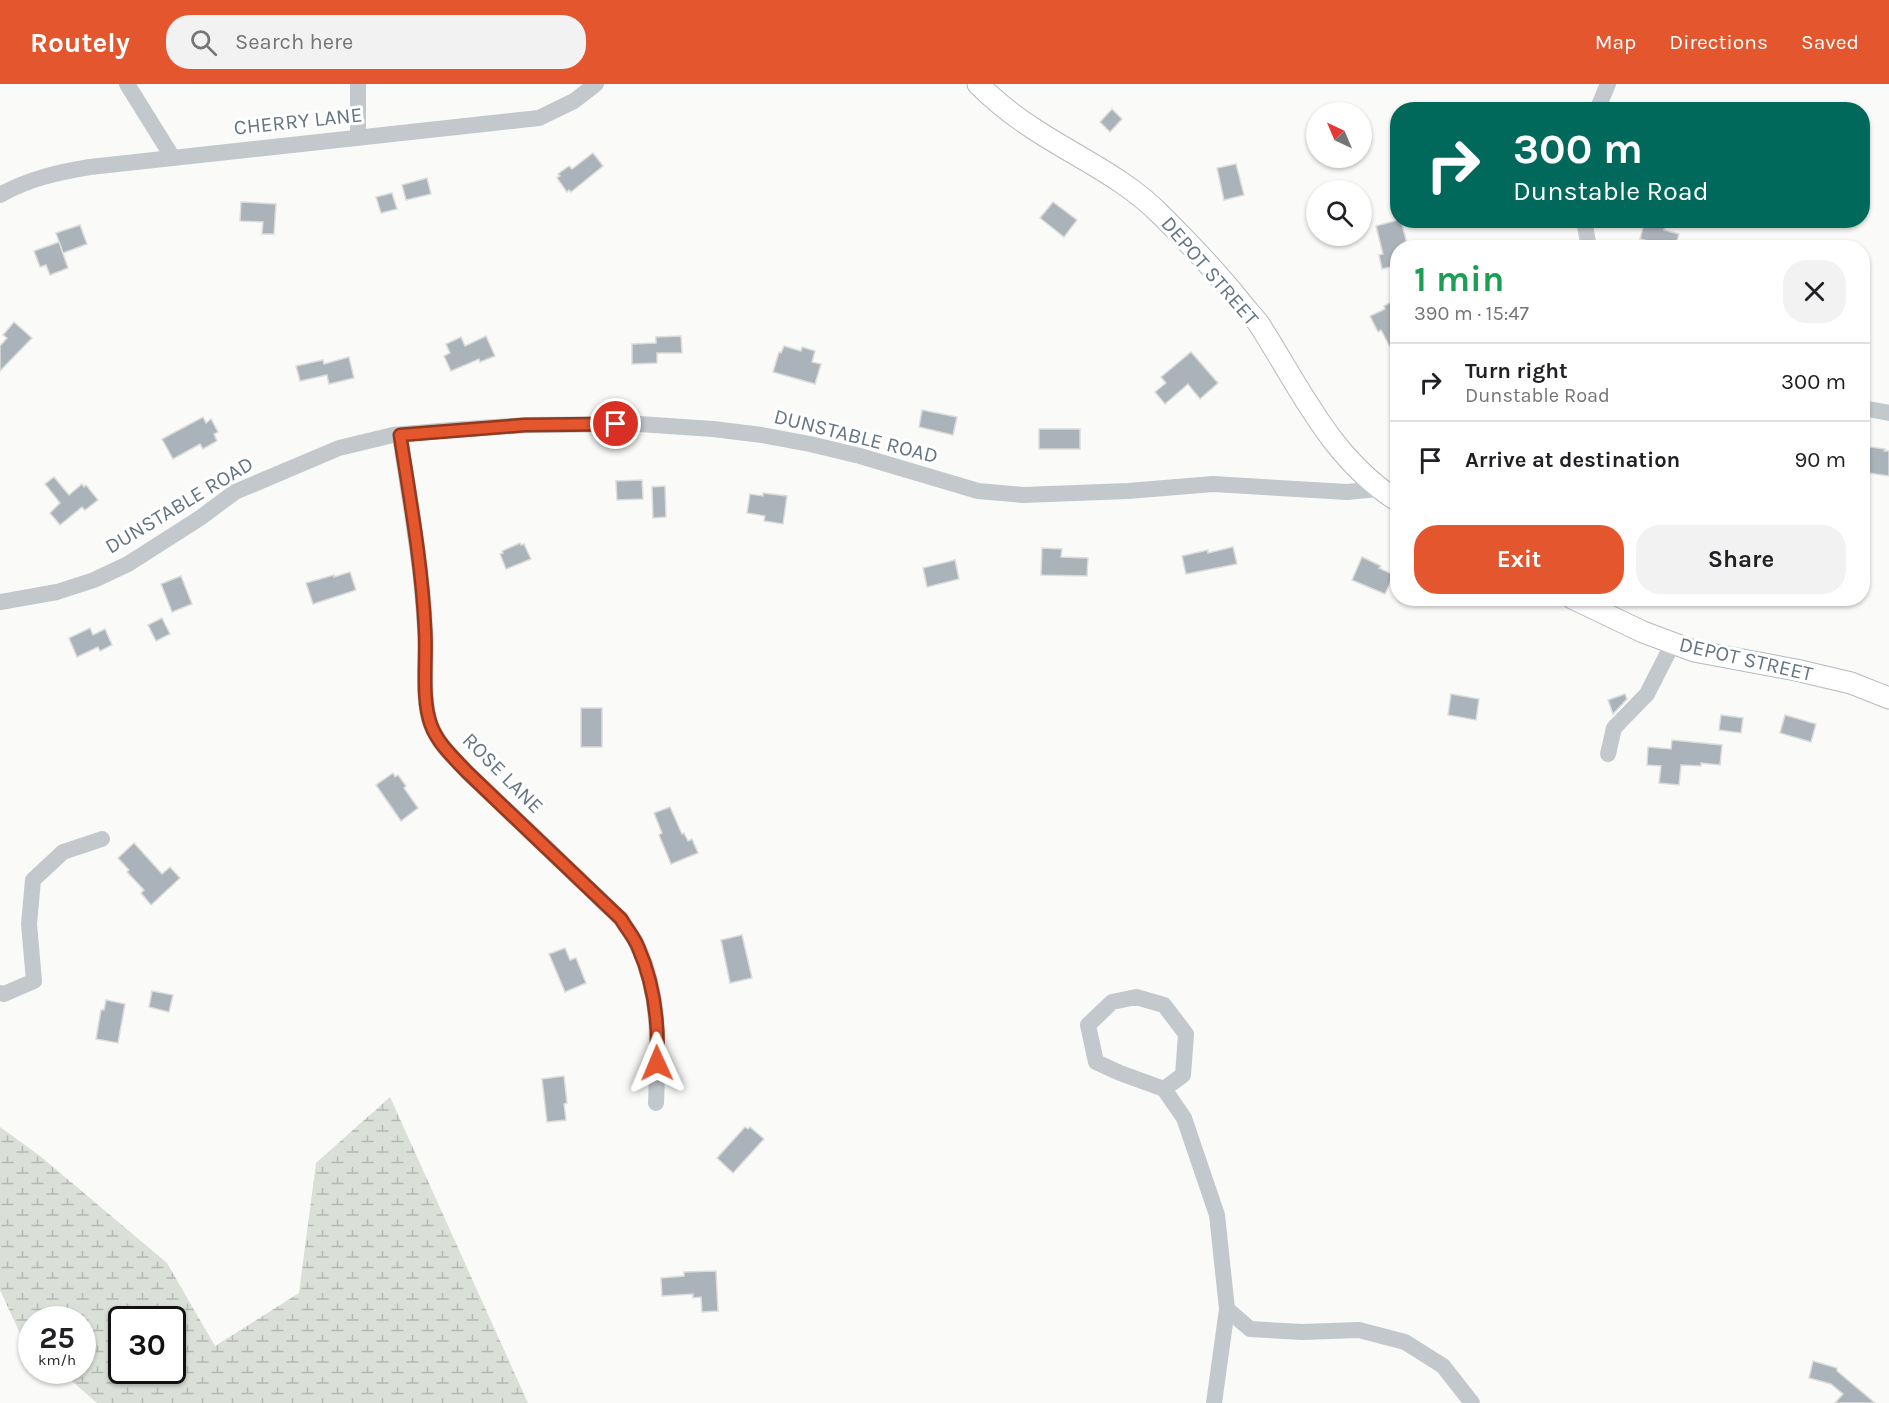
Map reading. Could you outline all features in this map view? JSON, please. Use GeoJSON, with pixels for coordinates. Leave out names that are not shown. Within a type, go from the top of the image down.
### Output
{"type":"FeatureCollection","features":[{"type":"Feature","properties":{"kind":"main road","name":"DEPOT STREET"},"geometry":{"type":"LineString","coordinates":[[978,84],[995,100],[1034,129],[1123,182],[1160,214],[1220,276],[1258,323],[1287,374],[1320,424],[1344,454],[1378,489],[1390,496]]}},
{"type":"Feature","properties":{"kind":"main road","name":"DEPOT STREET"},"geometry":{"type":"LineString","coordinates":[[1589,606],[1643,632],[1694,651],[1796,670],[1840,681],[1889,698]]}},
{"type":"Feature","properties":{"kind":"street"},"geometry":{"type":"LineString","coordinates":[[127,84],[173,158]]}},
{"type":"Feature","properties":{"kind":"street"},"geometry":{"type":"LineString","coordinates":[[358,84],[358,137]]}},
{"type":"Feature","properties":{"kind":"street","name":"CHERRY LANE"},"geometry":{"type":"LineString","coordinates":[[0,195],[22,184],[68,171],[539,117],[574,101],[596,84]]}},
{"type":"Feature","properties":{"kind":"street"},"geometry":{"type":"LineString","coordinates":[[1600,102],[1608,84]]}},
{"type":"Feature","properties":{"kind":"street"},"geometry":{"type":"LineString","coordinates":[[1870,409],[1889,413]]}},
{"type":"Feature","properties":{"kind":"street","name":"DUNSTABLE ROAD"},"geometry":{"type":"LineString","coordinates":[[0,602],[57,592],[94,580],[128,564],[200,518],[235,492],[339,448],[400,435],[525,425],[639,424],[713,429],[810,444],[978,490],[1023,495],[1128,491],[1213,484],[1347,492],[1378,489]]}},
{"type":"Feature","properties":{"kind":"street","name":"ROSE LANE"},"geometry":{"type":"LineString","coordinates":[[400,435],[415,532],[425,629],[426,704],[431,726],[444,747],[467,772],[621,919],[638,946],[653,994],[658,1043],[656,1103]]}},
{"type":"Feature","properties":{"kind":"street"},"geometry":{"type":"LineString","coordinates":[[1608,754],[1614,728],[1647,694],[1673,643]]}},
{"type":"Feature","properties":{"kind":"street"},"geometry":{"type":"LineString","coordinates":[[0,993],[4,994],[34,981],[29,924],[33,880],[63,852],[102,839]]}},
{"type":"Feature","properties":{"kind":"street"},"geometry":{"type":"LineString","coordinates":[[1164,1089],[1183,1075],[1186,1034],[1164,1005],[1136,997],[1112,1002],[1088,1025],[1096,1062],[1120,1074],[1164,1089],[1184,1118],[1217,1215],[1227,1309],[1214,1403]]}},
{"type":"Feature","properties":{"kind":"street"},"geometry":{"type":"LineString","coordinates":[[1227,1309],[1250,1329],[1302,1332],[1359,1330],[1404,1341],[1443,1366],[1472,1403]]}},
{"type":"Feature","properties":{"kind":"green space"},"geometry":{"type":"Polygon","coordinates":[[[390,1097],[528,1403],[97,1403],[75,1384],[96,1384],[96,1306],[18,1306],[18,1329],[0,1290],[0,1127],[40,1156],[167,1263],[215,1346],[299,1293],[316,1163],[390,1097]]]}},
{"type":"Feature","properties":{"kind":"building"},"geometry":{"type":"Polygon","coordinates":[[[1112,109],[1122,119],[1110,132],[1100,122],[1112,109]]]}},
{"type":"Feature","properties":{"kind":"building"},"geometry":{"type":"Polygon","coordinates":[[[593,153],[603,166],[571,192],[569,190],[567,192],[557,178],[560,176],[558,174],[569,166],[572,169],[593,153]]]}},
{"type":"Feature","properties":{"kind":"building"},"geometry":{"type":"Polygon","coordinates":[[[1236,164],[1244,195],[1224,200],[1217,168],[1236,164]]]}},
{"type":"Feature","properties":{"kind":"building"},"geometry":{"type":"Polygon","coordinates":[[[427,178],[431,194],[406,200],[402,185],[427,178]]]}},
{"type":"Feature","properties":{"kind":"building"},"geometry":{"type":"Polygon","coordinates":[[[392,193],[397,209],[381,213],[376,197],[392,193]]]}},
{"type":"Feature","properties":{"kind":"building"},"geometry":{"type":"Polygon","coordinates":[[[241,202],[276,204],[274,234],[262,234],[263,222],[240,221],[241,202]]]}},
{"type":"Feature","properties":{"kind":"building"},"geometry":{"type":"Polygon","coordinates":[[[1053,202],[1077,220],[1064,237],[1040,218],[1053,202]]]}},
{"type":"Feature","properties":{"kind":"building"},"geometry":{"type":"Polygon","coordinates":[[[1390,222],[1390,228],[1403,228],[1406,240],[1390,240],[1390,267],[1382,269],[1379,255],[1383,254],[1376,226],[1390,222]]]}},
{"type":"Feature","properties":{"kind":"building"},"geometry":{"type":"Polygon","coordinates":[[[80,225],[87,244],[63,253],[56,233],[80,225]]]}},
{"type":"Feature","properties":{"kind":"building"},"geometry":{"type":"Polygon","coordinates":[[[1643,228],[1665,228],[1664,230],[1679,234],[1677,240],[1640,239],[1643,228]]]}},
{"type":"Feature","properties":{"kind":"building"},"geometry":{"type":"Polygon","coordinates":[[[59,242],[68,268],[50,275],[46,265],[40,267],[34,251],[59,242]]]}},
{"type":"Feature","properties":{"kind":"building"},"geometry":{"type":"Polygon","coordinates":[[[1390,303],[1390,347],[1381,330],[1378,332],[1370,316],[1385,309],[1384,306],[1390,303]]]}},
{"type":"Feature","properties":{"kind":"building"},"geometry":{"type":"Polygon","coordinates":[[[14,322],[32,338],[0,371],[0,346],[7,338],[3,335],[14,322]]]}},
{"type":"Feature","properties":{"kind":"building"},"geometry":{"type":"Polygon","coordinates":[[[486,336],[495,356],[480,362],[479,359],[451,371],[444,356],[450,353],[446,344],[461,337],[465,346],[486,336]]]}},
{"type":"Feature","properties":{"kind":"building"},"geometry":{"type":"Polygon","coordinates":[[[681,336],[682,353],[657,353],[657,363],[632,364],[632,344],[656,343],[656,337],[681,336]]]}},
{"type":"Feature","properties":{"kind":"building"},"geometry":{"type":"Polygon","coordinates":[[[784,346],[801,351],[802,347],[815,351],[812,362],[821,364],[815,384],[773,372],[779,352],[781,353],[784,346]]]}},
{"type":"Feature","properties":{"kind":"building"},"geometry":{"type":"Polygon","coordinates":[[[1191,352],[1218,383],[1200,399],[1188,384],[1165,404],[1155,392],[1166,383],[1161,377],[1191,352]]]}},
{"type":"Feature","properties":{"kind":"building"},"geometry":{"type":"Polygon","coordinates":[[[349,357],[354,378],[329,384],[327,375],[300,381],[296,366],[323,360],[324,364],[349,357]]]}},
{"type":"Feature","properties":{"kind":"building"},"geometry":{"type":"Polygon","coordinates":[[[922,410],[957,417],[953,435],[919,427],[922,410]]]}},
{"type":"Feature","properties":{"kind":"building"},"geometry":{"type":"Polygon","coordinates":[[[203,417],[206,423],[211,419],[218,432],[214,434],[217,441],[203,449],[200,444],[173,459],[162,439],[203,417]]]}},
{"type":"Feature","properties":{"kind":"building"},"geometry":{"type":"Polygon","coordinates":[[[1039,429],[1080,429],[1080,449],[1039,449],[1039,429]]]}},
{"type":"Feature","properties":{"kind":"building"},"geometry":{"type":"Polygon","coordinates":[[[1870,447],[1889,451],[1889,476],[1870,473],[1870,447]]]}},
{"type":"Feature","properties":{"kind":"building"},"geometry":{"type":"Polygon","coordinates":[[[54,477],[69,495],[82,484],[84,487],[86,485],[98,500],[85,510],[82,507],[60,525],[50,513],[60,503],[45,484],[54,477]]]}},
{"type":"Feature","properties":{"kind":"building"},"geometry":{"type":"Polygon","coordinates":[[[642,480],[643,499],[617,500],[616,481],[642,480]]]}},
{"type":"Feature","properties":{"kind":"building"},"geometry":{"type":"Polygon","coordinates":[[[665,486],[666,517],[653,518],[652,487],[665,486]]]}},
{"type":"Feature","properties":{"kind":"building"},"geometry":{"type":"Polygon","coordinates":[[[763,493],[787,496],[783,524],[764,521],[765,516],[747,513],[750,494],[763,496],[763,493]]]}},
{"type":"Feature","properties":{"kind":"building"},"geometry":{"type":"Polygon","coordinates":[[[520,543],[524,544],[531,559],[506,569],[500,554],[520,543]]]}},
{"type":"Feature","properties":{"kind":"building"},"geometry":{"type":"Polygon","coordinates":[[[1233,547],[1237,564],[1186,574],[1182,556],[1233,547]]]}},
{"type":"Feature","properties":{"kind":"building"},"geometry":{"type":"Polygon","coordinates":[[[1042,548],[1062,549],[1061,557],[1088,558],[1087,576],[1041,575],[1042,548]]]}},
{"type":"Feature","properties":{"kind":"building"},"geometry":{"type":"Polygon","coordinates":[[[1362,557],[1390,573],[1390,583],[1385,594],[1352,580],[1362,557]]]}},
{"type":"Feature","properties":{"kind":"building"},"geometry":{"type":"Polygon","coordinates":[[[955,560],[959,579],[927,587],[923,568],[955,560]]]}},
{"type":"Feature","properties":{"kind":"building"},"geometry":{"type":"Polygon","coordinates":[[[350,572],[356,590],[313,604],[306,583],[350,572]]]}},
{"type":"Feature","properties":{"kind":"building"},"geometry":{"type":"Polygon","coordinates":[[[181,576],[192,604],[172,612],[161,584],[181,576]]]}},
{"type":"Feature","properties":{"kind":"building"},"geometry":{"type":"Polygon","coordinates":[[[162,618],[170,634],[156,641],[148,625],[162,618]]]}},
{"type":"Feature","properties":{"kind":"building"},"geometry":{"type":"Polygon","coordinates":[[[90,628],[93,635],[105,629],[112,645],[100,651],[98,647],[77,657],[69,638],[90,628]]]}},
{"type":"Feature","properties":{"kind":"building"},"geometry":{"type":"Polygon","coordinates":[[[1451,694],[1479,699],[1476,720],[1448,715],[1451,694]]]}},
{"type":"Feature","properties":{"kind":"building"},"geometry":{"type":"Polygon","coordinates":[[[1625,694],[1627,699],[1613,714],[1608,700],[1625,694]]]}},
{"type":"Feature","properties":{"kind":"building"},"geometry":{"type":"Polygon","coordinates":[[[581,708],[602,708],[602,747],[581,747],[581,708]]]}},
{"type":"Feature","properties":{"kind":"building"},"geometry":{"type":"Polygon","coordinates":[[[1721,715],[1743,718],[1741,733],[1719,730],[1721,715]]]}},
{"type":"Feature","properties":{"kind":"building"},"geometry":{"type":"Polygon","coordinates":[[[1785,715],[1816,724],[1811,742],[1780,733],[1785,715]]]}},
{"type":"Feature","properties":{"kind":"building"},"geometry":{"type":"Polygon","coordinates":[[[1672,740],[1722,745],[1720,765],[1701,763],[1701,766],[1681,765],[1679,785],[1659,783],[1661,766],[1647,765],[1648,747],[1671,749],[1672,740]]]}},
{"type":"Feature","properties":{"kind":"building"},"geometry":{"type":"Polygon","coordinates":[[[393,773],[395,777],[398,775],[406,786],[404,788],[418,808],[401,821],[376,785],[393,773]]]}},
{"type":"Feature","properties":{"kind":"building"},"geometry":{"type":"Polygon","coordinates":[[[670,807],[682,834],[684,833],[688,841],[692,839],[698,853],[671,864],[659,835],[662,833],[654,813],[670,807]]]}},
{"type":"Feature","properties":{"kind":"building"},"geometry":{"type":"Polygon","coordinates":[[[134,843],[162,874],[170,867],[180,878],[151,905],[141,893],[144,890],[127,872],[129,870],[118,858],[134,843]]]}},
{"type":"Feature","properties":{"kind":"building"},"geometry":{"type":"Polygon","coordinates":[[[742,935],[752,978],[730,983],[721,940],[742,935]]]}},
{"type":"Feature","properties":{"kind":"building"},"geometry":{"type":"Polygon","coordinates":[[[565,948],[570,960],[576,958],[586,983],[565,992],[549,954],[565,948]]]}},
{"type":"Feature","properties":{"kind":"building"},"geometry":{"type":"Polygon","coordinates":[[[152,991],[173,995],[169,1012],[149,1007],[152,991]]]}},
{"type":"Feature","properties":{"kind":"building"},"geometry":{"type":"Polygon","coordinates":[[[106,1000],[125,1004],[118,1043],[96,1039],[101,1010],[104,1010],[106,1000]]]}},
{"type":"Feature","properties":{"kind":"building"},"geometry":{"type":"Polygon","coordinates":[[[564,1076],[566,1120],[547,1122],[542,1079],[564,1076]]]}},
{"type":"Feature","properties":{"kind":"building"},"geometry":{"type":"Polygon","coordinates":[[[745,1127],[748,1129],[750,1127],[764,1139],[733,1173],[717,1158],[745,1127]]]}},
{"type":"Feature","properties":{"kind":"building"},"geometry":{"type":"Polygon","coordinates":[[[716,1271],[718,1311],[702,1312],[701,1297],[693,1298],[693,1294],[662,1296],[661,1278],[684,1276],[684,1272],[716,1271]]]}},
{"type":"Feature","properties":{"kind":"building"},"geometry":{"type":"Polygon","coordinates":[[[1813,1361],[1837,1368],[1837,1371],[1875,1403],[1835,1403],[1843,1394],[1831,1384],[1809,1378],[1813,1361]]]}},
{"type":"Feature","properties":{"kind":"route"},"geometry":{"type":"LineString","coordinates":[[616,424],[525,425],[400,435],[415,532],[425,629],[426,704],[431,726],[444,747],[467,772],[621,919],[638,946],[653,994],[658,1043],[657,1063]]}}]}
